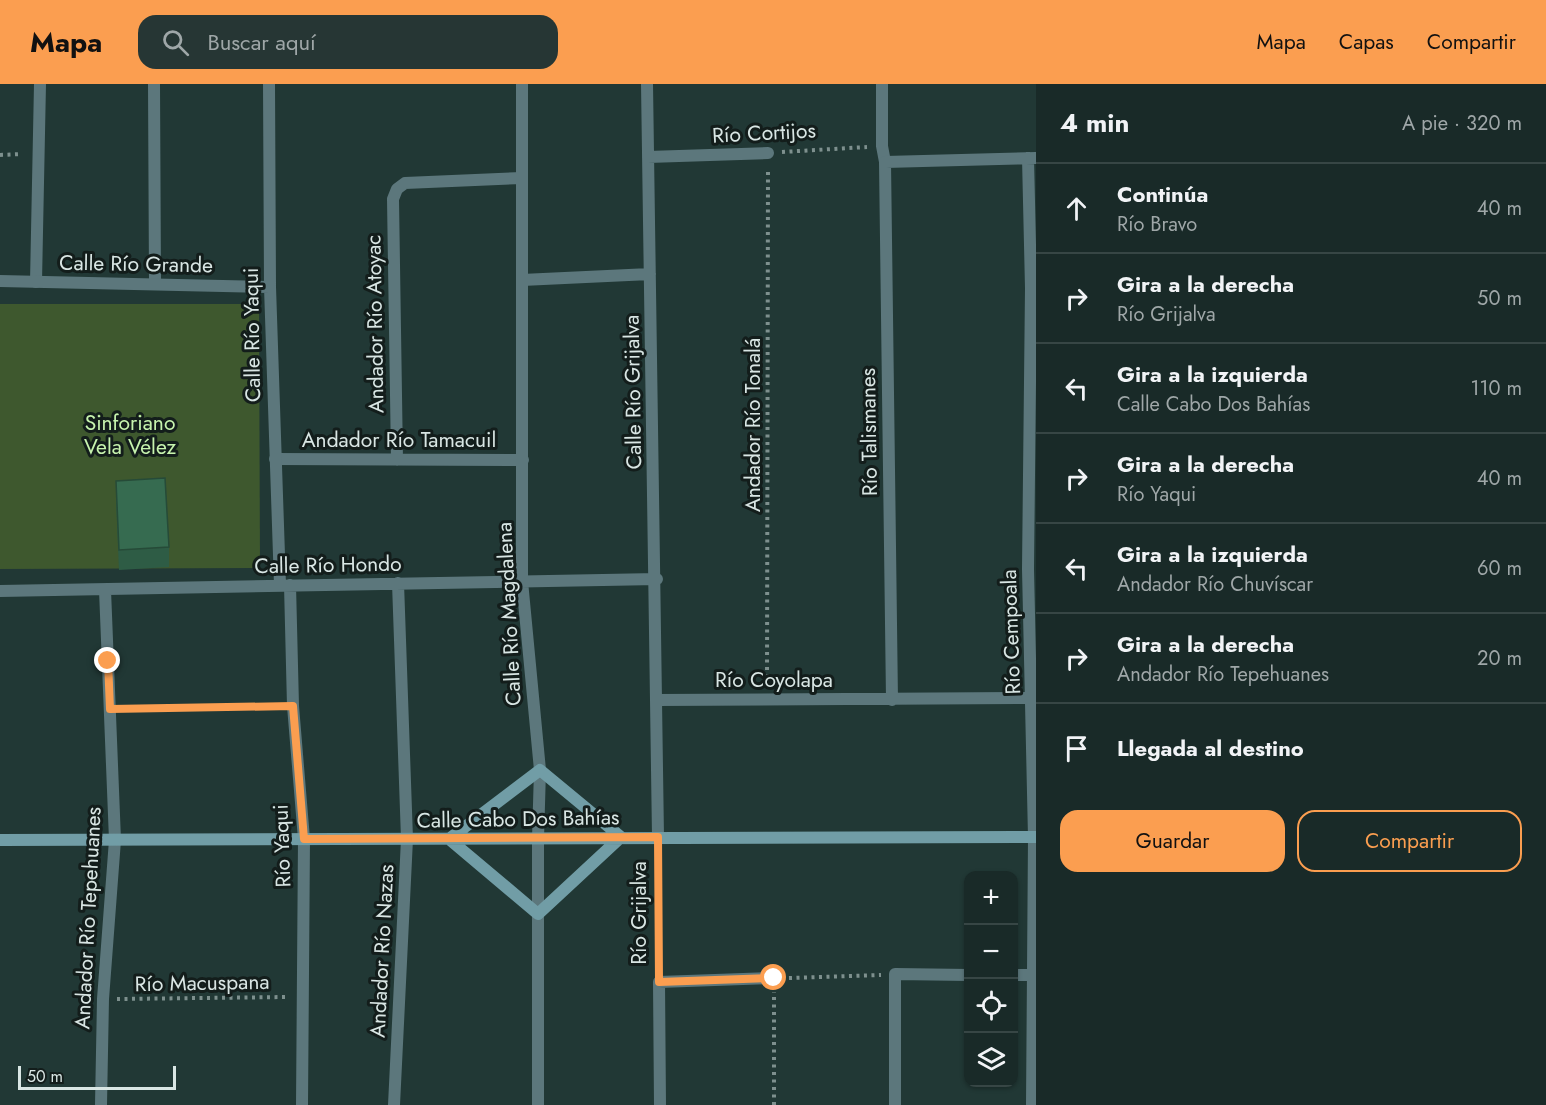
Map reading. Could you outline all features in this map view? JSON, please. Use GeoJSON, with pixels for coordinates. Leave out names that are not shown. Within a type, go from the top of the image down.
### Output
{"type":"FeatureCollection","features":[{"type":"Feature","properties":{"kind":"main road"},"geometry":{"type":"LineString","coordinates":[[540,770],[621,837],[538,914],[449,839],[540,770]]}},
{"type":"Feature","properties":{"kind":"main road","name":"Calle Cabo Dos Bahías"},"geometry":{"type":"LineString","coordinates":[[0,840],[1035,837]]}},
{"type":"Feature","properties":{"kind":"street"},"geometry":{"type":"LineString","coordinates":[[36,282],[40,84]]}},
{"type":"Feature","properties":{"kind":"street"},"geometry":{"type":"LineString","coordinates":[[154,84],[155,283]]}},
{"type":"Feature","properties":{"kind":"street","name":"Calle Río Yaqui"},"geometry":{"type":"LineString","coordinates":[[269,84],[270,287],[275,459],[285,585]]}},
{"type":"Feature","properties":{"kind":"street","name":"Calle Río Magdalena"},"geometry":{"type":"LineString","coordinates":[[522,84],[522,582],[540,770],[538,1105]]}},
{"type":"Feature","properties":{"kind":"street","name":"Calle Río Grijalva"},"geometry":{"type":"LineString","coordinates":[[647,84],[657,579],[656,700]]}},
{"type":"Feature","properties":{"kind":"street","name":"Río Talismanes"},"geometry":{"type":"LineString","coordinates":[[882,84],[892,700]]}},
{"type":"Feature","properties":{"kind":"street","name":"Río Cortijos"},"geometry":{"type":"LineString","coordinates":[[648,157],[768,153]]}},
{"type":"Feature","properties":{"kind":"street"},"geometry":{"type":"LineString","coordinates":[[885,162],[1032,158]]}},
{"type":"Feature","properties":{"kind":"street","name":"Río Cempoala"},"geometry":{"type":"LineString","coordinates":[[1032,158],[1034,288],[1032,569],[1035,837],[1032,1105]]}},
{"type":"Feature","properties":{"kind":"street","name":"Andador Río Atoyac"},"geometry":{"type":"LineString","coordinates":[[397,460],[393,199],[397,189],[405,183],[522,178]]}},
{"type":"Feature","properties":{"kind":"street"},"geometry":{"type":"LineString","coordinates":[[522,280],[650,274]]}},
{"type":"Feature","properties":{"kind":"street","name":"Calle Río Grande"},"geometry":{"type":"LineString","coordinates":[[0,281],[270,287]]}},
{"type":"Feature","properties":{"kind":"street","name":"Andador Río Tamacuil"},"geometry":{"type":"LineString","coordinates":[[275,459],[523,459]]}},
{"type":"Feature","properties":{"kind":"street","name":"Calle Río Hondo"},"geometry":{"type":"LineString","coordinates":[[0,591],[657,579]]}},
{"type":"Feature","properties":{"kind":"street","name":"Andador Río Nazas"},"geometry":{"type":"LineString","coordinates":[[394,1105],[407,839],[398,582]]}},
{"type":"Feature","properties":{"kind":"street","name":"Río Yaqui"},"geometry":{"type":"LineString","coordinates":[[285,585],[304,839],[302,1105]]}},
{"type":"Feature","properties":{"kind":"street","name":"Andador Río Tepehuanes"},"geometry":{"type":"LineString","coordinates":[[101,1105],[103,999],[115,840],[105,590]]}},
{"type":"Feature","properties":{"kind":"street","name":"Río Coyolapa"},"geometry":{"type":"LineString","coordinates":[[656,700],[1034,698]]}},
{"type":"Feature","properties":{"kind":"street","name":"Río Grijalva"},"geometry":{"type":"LineString","coordinates":[[656,700],[658,837]]}},
{"type":"Feature","properties":{"kind":"street"},"geometry":{"type":"LineString","coordinates":[[895,1105],[895,974],[964,975]]}},
{"type":"Feature","properties":{"kind":"street"},"geometry":{"type":"LineString","coordinates":[[1018,975],[1035,975]]}},
{"type":"Feature","properties":{"kind":"street"},"geometry":{"type":"LineString","coordinates":[[660,1105],[659,982],[774,978]]}},
{"type":"Feature","properties":{"kind":"path","name":"Río Cortijos"},"geometry":{"type":"LineString","coordinates":[[768,153],[882,146]]}},
{"type":"Feature","properties":{"kind":"path","name":"Andador Río Tonalá"},"geometry":{"type":"LineString","coordinates":[[767,698],[768,153]]}},
{"type":"Feature","properties":{"kind":"path"},"geometry":{"type":"LineString","coordinates":[[0,155],[38,154]]}},
{"type":"Feature","properties":{"kind":"path"},"geometry":{"type":"LineString","coordinates":[[110,709],[293,706]]}},
{"type":"Feature","properties":{"kind":"path","name":"Río Grijalva"},"geometry":{"type":"LineString","coordinates":[[658,837],[659,982]]}},
{"type":"Feature","properties":{"kind":"path"},"geometry":{"type":"LineString","coordinates":[[774,1105],[774,978],[895,974]]}},
{"type":"Feature","properties":{"kind":"path","name":"Río Macuspana"},"geometry":{"type":"LineString","coordinates":[[103,999],[303,997]]}},
{"type":"Feature","properties":{"kind":"green space","name":"Sinforiano Vela Vélez"},"geometry":{"type":"Polygon","coordinates":[[[0,304],[259,304],[260,568],[0,569],[0,304]]]}},
{"type":"Feature","properties":{"kind":"building"},"geometry":{"type":"Polygon","coordinates":[[[165,478],[169,547],[119,550],[116,481],[165,478]]]}},
{"type":"Feature","properties":{"kind":"route"},"geometry":{"type":"LineString","coordinates":[[108,661],[110,709],[293,706],[304,839],[658,837],[659,982],[774,978]]}}]}
